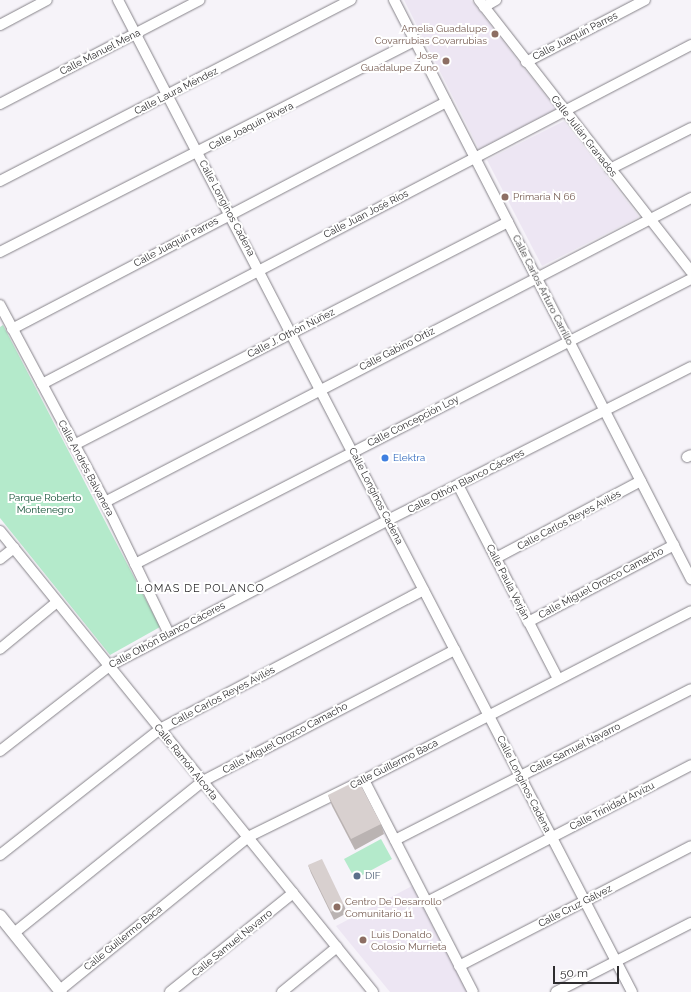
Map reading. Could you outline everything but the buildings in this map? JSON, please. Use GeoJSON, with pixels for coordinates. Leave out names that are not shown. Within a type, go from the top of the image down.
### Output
{"type":"FeatureCollection","features":[{"type":"Feature","properties":{"kind":"street"},"geometry":{"type":"LineString","coordinates":[[0,24],[47,0]]}},
{"type":"Feature","properties":{"kind":"street","name":"Calle Longinos Cadena"},"geometry":{"type":"LineString","coordinates":[[118,0],[169,95],[354,452],[632,992]]}},
{"type":"Feature","properties":{"kind":"street","name":"Calle Manuel Mena"},"geometry":{"type":"LineString","coordinates":[[0,104],[200,0]]}},
{"type":"Feature","properties":{"kind":"street","name":"Calle Laura Méndez"},"geometry":{"type":"LineString","coordinates":[[0,181],[351,0]]}},
{"type":"Feature","properties":{"kind":"street","name":"Calle Carlos Arturo Carrillo"},"geometry":{"type":"LineString","coordinates":[[394,0],[691,579]]}},
{"type":"Feature","properties":{"kind":"street"},"geometry":{"type":"LineString","coordinates":[[481,3],[496,0]]}},
{"type":"Feature","properties":{"kind":"street","name":"Calle Juaquín Parres"},"geometry":{"type":"LineString","coordinates":[[526,62],[645,0]]}},
{"type":"Feature","properties":{"kind":"street","name":"Calle Julián Granados"},"geometry":{"type":"LineString","coordinates":[[481,3],[564,111],[691,271]]}},
{"type":"Feature","properties":{"kind":"street","name":"Calle Joaquín Rivera"},"geometry":{"type":"LineString","coordinates":[[0,252],[415,41]]}},
{"type":"Feature","properties":{"kind":"street","name":"Calle Juan José Ríos"},"geometry":{"type":"LineString","coordinates":[[42,384],[259,269],[691,45]]}},
{"type":"Feature","properties":{"kind":"street","name":"Calle Juaquín Parres"},"geometry":{"type":"LineString","coordinates":[[12,329],[230,213],[446,102]]}},
{"type":"Feature","properties":{"kind":"street"},"geometry":{"type":"LineString","coordinates":[[610,169],[691,128]]}},
{"type":"Feature","properties":{"kind":"street","name":"Calle Gabino Ortiz"},"geometry":{"type":"LineString","coordinates":[[104,502],[691,198]]}},
{"type":"Feature","properties":{"kind":"street","name":"Calle J. Othón Núñez"},"geometry":{"type":"LineString","coordinates":[[74,445],[508,222]]}},
{"type":"Feature","properties":{"kind":"street","name":"Calle Concepción Loy"},"geometry":{"type":"LineString","coordinates":[[135,564],[691,279]]}},
{"type":"Feature","properties":{"kind":"street","name":"Calle Andrés Balvanera"},"geometry":{"type":"LineString","coordinates":[[0,304],[104,502],[169,634]]}},
{"type":"Feature","properties":{"kind":"street","name":"Calle Othón Blanco Cáceres"},"geometry":{"type":"LineString","coordinates":[[0,751],[109,666],[388,520],[691,367]]}},
{"type":"Feature","properties":{"kind":"street","name":"Calle Carlos Reyes Avilés"},"geometry":{"type":"LineString","coordinates":[[496,558],[642,481]]}},
{"type":"Feature","properties":{"kind":"street","name":"Calle Paula Verján"},"geometry":{"type":"LineString","coordinates":[[458,485],[558,679]]}},
{"type":"Feature","properties":{"kind":"street","name":"Calle Ramón Alcorta"},"geometry":{"type":"LineString","coordinates":[[0,531],[373,992]]}},
{"type":"Feature","properties":{"kind":"street","name":"Calle Miguel Orozco Camacho"},"geometry":{"type":"LineString","coordinates":[[528,622],[674,545]]}},
{"type":"Feature","properties":{"kind":"street"},"geometry":{"type":"LineString","coordinates":[[0,559],[14,548]]}},
{"type":"Feature","properties":{"kind":"street","name":"Calle Carlos Reyes Avilés"},"geometry":{"type":"LineString","coordinates":[[0,855],[160,729],[424,590]]}},
{"type":"Feature","properties":{"kind":"street"},"geometry":{"type":"LineString","coordinates":[[0,649],[58,602]]}},
{"type":"Feature","properties":{"kind":"street","name":"Calle Guillermo Baca"},"geometry":{"type":"LineString","coordinates":[[60,991],[248,837],[364,780],[691,610]]}},
{"type":"Feature","properties":{"kind":"street","name":"Calle Miguel Orozco Camacho"},"geometry":{"type":"LineString","coordinates":[[14,933],[203,781],[455,650]]}},
{"type":"Feature","properties":{"kind":"street","name":"Calle Samuel Navarro"},"geometry":{"type":"LineString","coordinates":[[394,840],[691,689]]}},
{"type":"Feature","properties":{"kind":"street","name":"Calle Trinidad Arvizu"},"geometry":{"type":"LineString","coordinates":[[426,902],[691,765]]}},
{"type":"Feature","properties":{"kind":"street"},"geometry":{"type":"LineString","coordinates":[[364,780],[473,992]]}},
{"type":"Feature","properties":{"kind":"street","name":"Calle Cruz Gálvez"},"geometry":{"type":"LineString","coordinates":[[459,966],[691,846]]}},
{"type":"Feature","properties":{"kind":"street","name":"Calle Samuel Navarro"},"geometry":{"type":"LineString","coordinates":[[170,992],[293,893]]}},
{"type":"Feature","properties":{"kind":"street"},"geometry":{"type":"LineString","coordinates":[[0,916],[60,991]]}},
{"type":"Feature","properties":{"kind":"street"},"geometry":{"type":"LineString","coordinates":[[556,992],[691,923]]}},
{"type":"Feature","properties":{"kind":"street"},"geometry":{"type":"LineString","coordinates":[[282,992],[337,947]]}},
{"type":"Feature","properties":{"kind":"shaded area"},"geometry":{"type":"Polygon","coordinates":[[[404,0],[471,0],[556,109],[479,149],[404,0]]]}},
{"type":"Feature","properties":{"kind":"shaded area"},"geometry":{"type":"Polygon","coordinates":[[[564,121],[639,217],[542,266],[487,160],[564,121]]]}},
{"type":"Feature","properties":{"kind":"shaded area"},"geometry":{"type":"Polygon","coordinates":[[[412,886],[467,992],[390,992],[336,926],[412,886]]]}},
{"type":"Feature","properties":{"kind":"green space","name":"Parque Roberto Montenegro"},"geometry":{"type":"Polygon","coordinates":[[[3,325],[160,627],[110,655],[0,518],[0,327],[3,325]]]}},
{"type":"Feature","properties":{"kind":"green space"},"geometry":{"type":"Polygon","coordinates":[[[381,839],[392,859],[355,879],[344,859],[381,839]]]}},
{"type":"Feature","properties":{"kind":"place","name":"Amelia Guadalupe Covarrubias Covarrubias"},"geometry":{"type":"Point","coordinates":[495,34]}},
{"type":"Feature","properties":{"kind":"place","name":"Jose Guadalupe Zuno"},"geometry":{"type":"Point","coordinates":[446,61]}},
{"type":"Feature","properties":{"kind":"place","name":"Primaria N 66"},"geometry":{"type":"Point","coordinates":[505,197]}},
{"type":"Feature","properties":{"kind":"place","name":"Elektra"},"geometry":{"type":"Point","coordinates":[385,458]}},
{"type":"Feature","properties":{"kind":"place","name":"DIF"},"geometry":{"type":"Point","coordinates":[357,876]}},
{"type":"Feature","properties":{"kind":"place","name":"Centro De Desarrollo Comunitario 11"},"geometry":{"type":"Point","coordinates":[337,907]}},
{"type":"Feature","properties":{"kind":"place","name":"Luis Donaldo Colosio Murrieta"},"geometry":{"type":"Point","coordinates":[363,940]}},
{"type":"Feature","properties":{"kind":"district","name":"LOMAS DE POLANCO"},"geometry":{"type":"Point","coordinates":[201,589]}}]}
